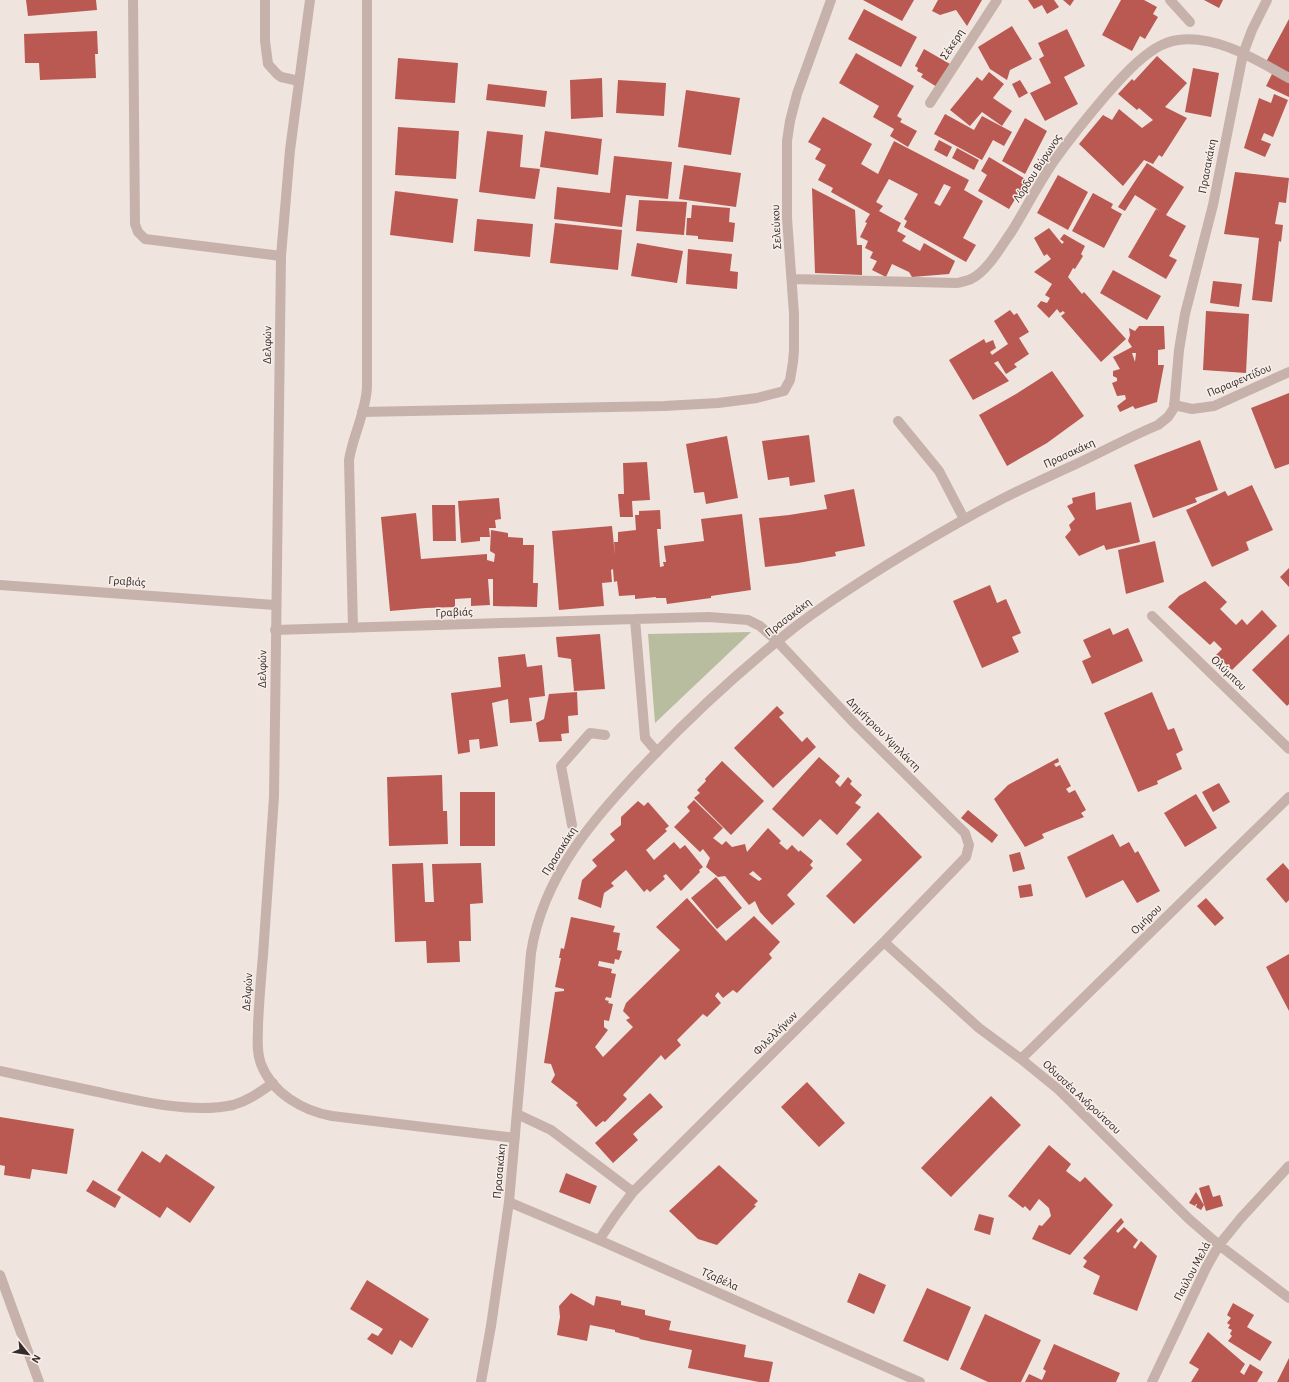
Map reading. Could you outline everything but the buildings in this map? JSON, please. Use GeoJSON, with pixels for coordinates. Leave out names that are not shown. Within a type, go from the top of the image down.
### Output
{"type":"FeatureCollection","features":[{"type":"Feature","properties":{"kind":"street"},"geometry":{"type":"LineString","coordinates":[[133,0],[135,224],[138,232],[145,239],[281,256]]}},
{"type":"Feature","properties":{"kind":"street"},"geometry":{"type":"LineString","coordinates":[[265,0],[268,64],[281,77],[299,81]]}},
{"type":"Feature","properties":{"kind":"street","name":"Δελφών"},"geometry":{"type":"LineString","coordinates":[[310,0],[290,150],[281,256],[275,605],[274,797],[259,1003],[258,1051],[262,1066],[273,1083],[286,1096],[312,1111],[324,1115],[515,1138]]}},
{"type":"Feature","properties":{"kind":"street"},"geometry":{"type":"LineString","coordinates":[[353,628],[349,460],[353,441],[366,399],[367,387],[367,0]]}},
{"type":"Feature","properties":{"kind":"street","name":"Σελεύκου"},"geometry":{"type":"LineString","coordinates":[[362,412],[664,406],[718,403],[770,395],[784,391],[792,372],[794,350],[794,314],[788,218],[787,141],[790,121],[797,94],[831,0]]}},
{"type":"Feature","properties":{"kind":"street","name":"Σέκερη"},"geometry":{"type":"LineString","coordinates":[[930,103],[997,0]]}},
{"type":"Feature","properties":{"kind":"street"},"geometry":{"type":"LineString","coordinates":[[1170,0],[1190,22]]}},
{"type":"Feature","properties":{"kind":"street","name":"Πρασακάκη"},"geometry":{"type":"LineString","coordinates":[[481,1382],[491,1326],[509,1202],[531,953],[536,926],[557,876],[587,829],[612,799],[717,693],[777,641],[858,583],[964,520],[1016,492],[1158,425],[1168,417],[1174,405],[1179,350],[1185,314],[1213,205],[1243,54],[1252,30],[1267,0]]}},
{"type":"Feature","properties":{"kind":"street","name":"Λόρδου Βύρωνος"},"geometry":{"type":"LineString","coordinates":[[792,279],[956,283],[971,279],[983,270],[996,253],[1024,212],[1054,161],[1076,131],[1117,82],[1140,59],[1161,45],[1180,40],[1197,40],[1216,44],[1243,54],[1289,78]]}},
{"type":"Feature","properties":{"kind":"street","name":"Παραφεντίδου"},"geometry":{"type":"LineString","coordinates":[[1174,405],[1192,409],[1214,406],[1289,372]]}},
{"type":"Feature","properties":{"kind":"street"},"geometry":{"type":"LineString","coordinates":[[898,421],[938,470],[964,520]]}},
{"type":"Feature","properties":{"kind":"street","name":"Γραβιάς"},"geometry":{"type":"LineString","coordinates":[[0,585],[275,605]]}},
{"type":"Feature","properties":{"kind":"street","name":"Ολύμπου"},"geometry":{"type":"LineString","coordinates":[[1152,616],[1289,749]]}},
{"type":"Feature","properties":{"kind":"street","name":"Γραβιάς"},"geometry":{"type":"LineString","coordinates":[[275,630],[709,617],[748,620],[760,626],[777,641]]}},
{"type":"Feature","properties":{"kind":"street"},"geometry":{"type":"LineString","coordinates":[[634,619],[644,738],[657,752]]}},
{"type":"Feature","properties":{"kind":"street","name":"Δημήτριου Υψηλάντη"},"geometry":{"type":"LineString","coordinates":[[777,641],[855,724],[965,833],[969,845]]}},
{"type":"Feature","properties":{"kind":"street"},"geometry":{"type":"LineString","coordinates":[[572,825],[562,766],[590,733],[605,735]]}},
{"type":"Feature","properties":{"kind":"street","name":"Ομήρου"},"geometry":{"type":"LineString","coordinates":[[1021,1059],[1289,797]]}},
{"type":"Feature","properties":{"kind":"street","name":"Φιλελλήνων"},"geometry":{"type":"LineString","coordinates":[[599,1240],[614,1216],[634,1192],[884,942],[966,857],[969,845]]}},
{"type":"Feature","properties":{"kind":"street","name":"Οδυσσέα Ανδρούτσου"},"geometry":{"type":"LineString","coordinates":[[884,942],[964,1015],[1000,1045],[1021,1059],[1059,1090],[1189,1219],[1219,1245],[1289,1298]]}},
{"type":"Feature","properties":{"kind":"street"},"geometry":{"type":"LineString","coordinates":[[0,1071],[145,1101],[175,1106],[195,1107],[225,1106],[235,1104],[249,1098],[273,1083]]}},
{"type":"Feature","properties":{"kind":"street"},"geometry":{"type":"LineString","coordinates":[[517,1114],[551,1130],[634,1192]]}},
{"type":"Feature","properties":{"kind":"street","name":"Παύλου Μελά"},"geometry":{"type":"LineString","coordinates":[[1152,1382],[1203,1273],[1219,1245],[1241,1218],[1289,1166]]}},
{"type":"Feature","properties":{"kind":"street","name":"Τζαβέλα"},"geometry":{"type":"LineString","coordinates":[[509,1202],[599,1240],[920,1382]]}},
{"type":"Feature","properties":{"kind":"street"},"geometry":{"type":"LineString","coordinates":[[0,1275],[39,1382]]}},
{"type":"Feature","properties":{"kind":"green space"},"geometry":{"type":"Polygon","coordinates":[[[751,632],[655,723],[648,634],[751,632]]]}}]}
